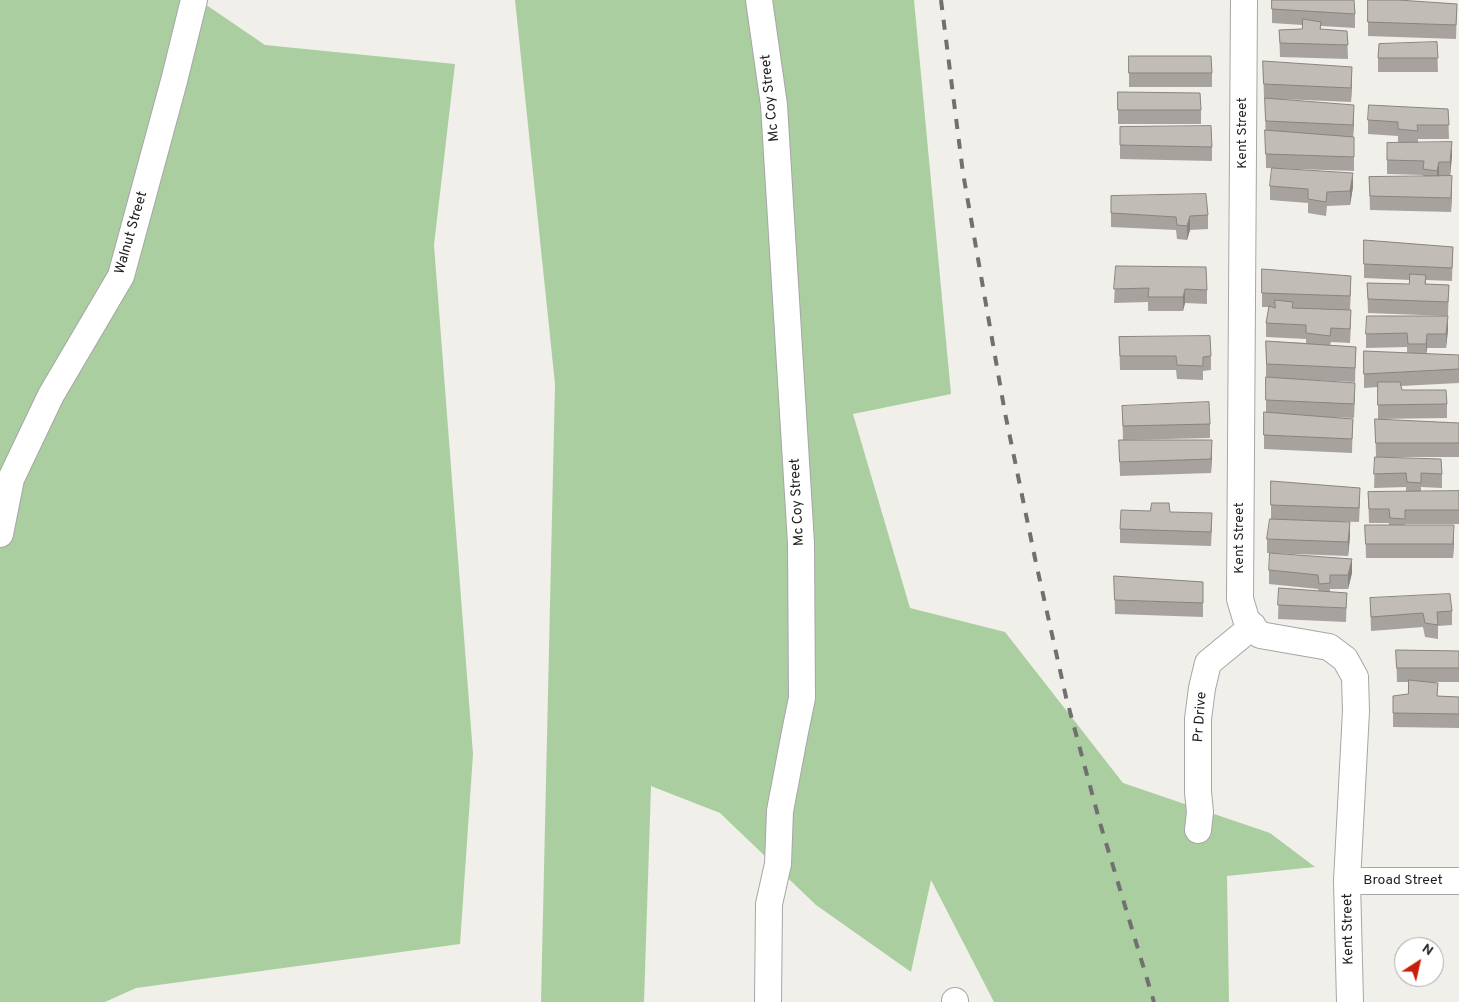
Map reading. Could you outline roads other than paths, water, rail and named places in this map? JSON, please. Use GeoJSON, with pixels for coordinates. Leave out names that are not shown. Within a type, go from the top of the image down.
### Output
{"type":"FeatureCollection","features":[{"type":"Feature","properties":{"kind":"street","name":"Walnut Street"},"geometry":{"type":"LineString","coordinates":[[0,534],[11,479],[51,395],[121,276],[194,0]]}},
{"type":"Feature","properties":{"kind":"street","name":"Mc Coy Street"},"geometry":{"type":"LineString","coordinates":[[759,0],[774,105],[801,543],[802,698],[780,811],[778,864],[769,904],[768,1002]]}},
{"type":"Feature","properties":{"kind":"street","name":"Kent Street"},"geometry":{"type":"LineString","coordinates":[[1244,0],[1240,598],[1246,619],[1260,635],[1329,647],[1345,660],[1355,677],[1356,711],[1348,881],[1350,1002]]}},
{"type":"Feature","properties":{"kind":"street","name":"Pr Drive"},"geometry":{"type":"LineString","coordinates":[[1198,830],[1200,812],[1198,792],[1198,719],[1208,662],[1253,626]]}},
{"type":"Feature","properties":{"kind":"street","name":"Broad Street"},"geometry":{"type":"LineString","coordinates":[[1348,881],[1459,881]]}},
{"type":"Feature","properties":{"kind":"railway"},"geometry":{"type":"LineString","coordinates":[[941,0],[963,173],[1005,413],[1036,563],[1066,697],[1100,823],[1154,1002]]}}]}
